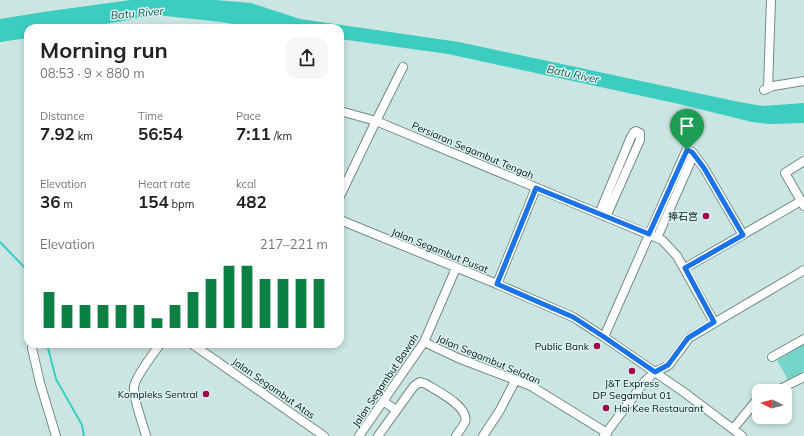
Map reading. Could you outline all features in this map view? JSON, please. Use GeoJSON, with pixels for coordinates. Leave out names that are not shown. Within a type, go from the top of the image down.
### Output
{"type":"FeatureCollection","features":[{"type":"Feature","properties":{"kind":"street"},"geometry":{"type":"LineString","coordinates":[[771,0],[766,89],[804,81]]}},
{"type":"Feature","properties":{"kind":"street"},"geometry":{"type":"LineString","coordinates":[[344,188],[403,67]]}},
{"type":"Feature","properties":{"kind":"street","name":"Persiaran Segambut Tengah"},"geometry":{"type":"LineString","coordinates":[[344,112],[376,120],[653,236],[667,245],[677,256],[714,322]]}},
{"type":"Feature","properties":{"kind":"street"},"geometry":{"type":"LineString","coordinates":[[636,131],[640,133],[640,140],[603,215],[631,137],[636,131]]}},
{"type":"Feature","properties":{"kind":"street"},"geometry":{"type":"LineString","coordinates":[[604,337],[694,154],[704,168],[743,235]]}},
{"type":"Feature","properties":{"kind":"street"},"geometry":{"type":"LineString","coordinates":[[685,268],[802,203],[785,173],[804,161]]}},
{"type":"Feature","properties":{"kind":"street"},"geometry":{"type":"LineString","coordinates":[[497,284],[536,188]]}},
{"type":"Feature","properties":{"kind":"street","name":"Jalan Segambut Pusat"},"geometry":{"type":"LineString","coordinates":[[344,222],[497,284],[573,317],[655,372],[742,436]]}},
{"type":"Feature","properties":{"kind":"street","name":"Jalan Segambut Bawah"},"geometry":{"type":"LineString","coordinates":[[359,436],[424,342],[456,268]]}},
{"type":"Feature","properties":{"kind":"street"},"geometry":{"type":"LineString","coordinates":[[606,435],[645,381],[655,372],[668,365],[688,338],[804,270]]}},
{"type":"Feature","properties":{"kind":"street"},"geometry":{"type":"LineString","coordinates":[[772,357],[804,339]]}},
{"type":"Feature","properties":{"kind":"street","name":"Jalan Segambut Selatan"},"geometry":{"type":"LineString","coordinates":[[424,342],[542,392],[606,435]]}},
{"type":"Feature","properties":{"kind":"street"},"geometry":{"type":"LineString","coordinates":[[32,348],[40,383],[56,436]]}},
{"type":"Feature","properties":{"kind":"street"},"geometry":{"type":"LineString","coordinates":[[146,436],[134,386],[157,348]]}},
{"type":"Feature","properties":{"kind":"street","name":"Jalan Segambut Atas"},"geometry":{"type":"LineString","coordinates":[[198,348],[324,436]]}},
{"type":"Feature","properties":{"kind":"street"},"geometry":{"type":"LineString","coordinates":[[790,384],[804,377]]}},
{"type":"Feature","properties":{"kind":"street"},"geometry":{"type":"LineString","coordinates":[[483,436],[500,410],[516,380]]}},
{"type":"Feature","properties":{"kind":"street"},"geometry":{"type":"LineString","coordinates":[[378,436],[414,386],[420,382],[426,384],[462,408],[466,415],[465,422],[456,436]]}},
{"type":"Feature","properties":{"kind":"street"},"geometry":{"type":"LineString","coordinates":[[383,401],[396,410]]}},
{"type":"Feature","properties":{"kind":"street"},"geometry":{"type":"LineString","coordinates":[[733,429],[752,406]]}},
{"type":"Feature","properties":{"kind":"shaded area"},"geometry":{"type":"Polygon","coordinates":[[[804,344],[804,371],[788,380],[777,360],[804,344]]]}},
{"type":"Feature","properties":{"kind":"water","name":"Batu River"},"geometry":{"type":"Polygon","coordinates":[[[131,0],[215,0],[251,3],[300,19],[335,24],[234,24],[156,15],[105,24],[24,24],[24,39],[0,42],[0,19],[131,0]]]}},
{"type":"Feature","properties":{"kind":"water","name":"Batu River"},"geometry":{"type":"Polygon","coordinates":[[[344,25],[459,42],[739,102],[763,106],[804,103],[804,123],[769,124],[752,122],[679,104],[448,54],[344,40],[344,25]]]}},
{"type":"Feature","properties":{"kind":"waterway"},"geometry":{"type":"LineString","coordinates":[[0,242],[24,267]]}},
{"type":"Feature","properties":{"kind":"waterway"},"geometry":{"type":"LineString","coordinates":[[48,348],[56,379],[82,425],[84,436]]}},
{"type":"Feature","properties":{"kind":"place","name":"捧石宫"},"geometry":{"type":"Point","coordinates":[706,216]}},
{"type":"Feature","properties":{"kind":"place","name":"Public Bank"},"geometry":{"type":"Point","coordinates":[597,346]}},
{"type":"Feature","properties":{"kind":"place","name":"J&T Express DP Segambut 01"},"geometry":{"type":"Point","coordinates":[632,371]}},
{"type":"Feature","properties":{"kind":"place","name":"Kompleks Sentral"},"geometry":{"type":"Point","coordinates":[206,394]}},
{"type":"Feature","properties":{"kind":"place","name":"Hoi Kee Restaurant"},"geometry":{"type":"Point","coordinates":[606,408]}},
{"type":"Feature","properties":{"kind":"route"},"geometry":{"type":"LineString","coordinates":[[687,150],[692,152],[704,168],[743,235],[685,268],[714,322],[688,338],[684,346],[664,368],[655,372],[573,317],[497,284],[536,188],[649,234],[687,150]]}}]}
